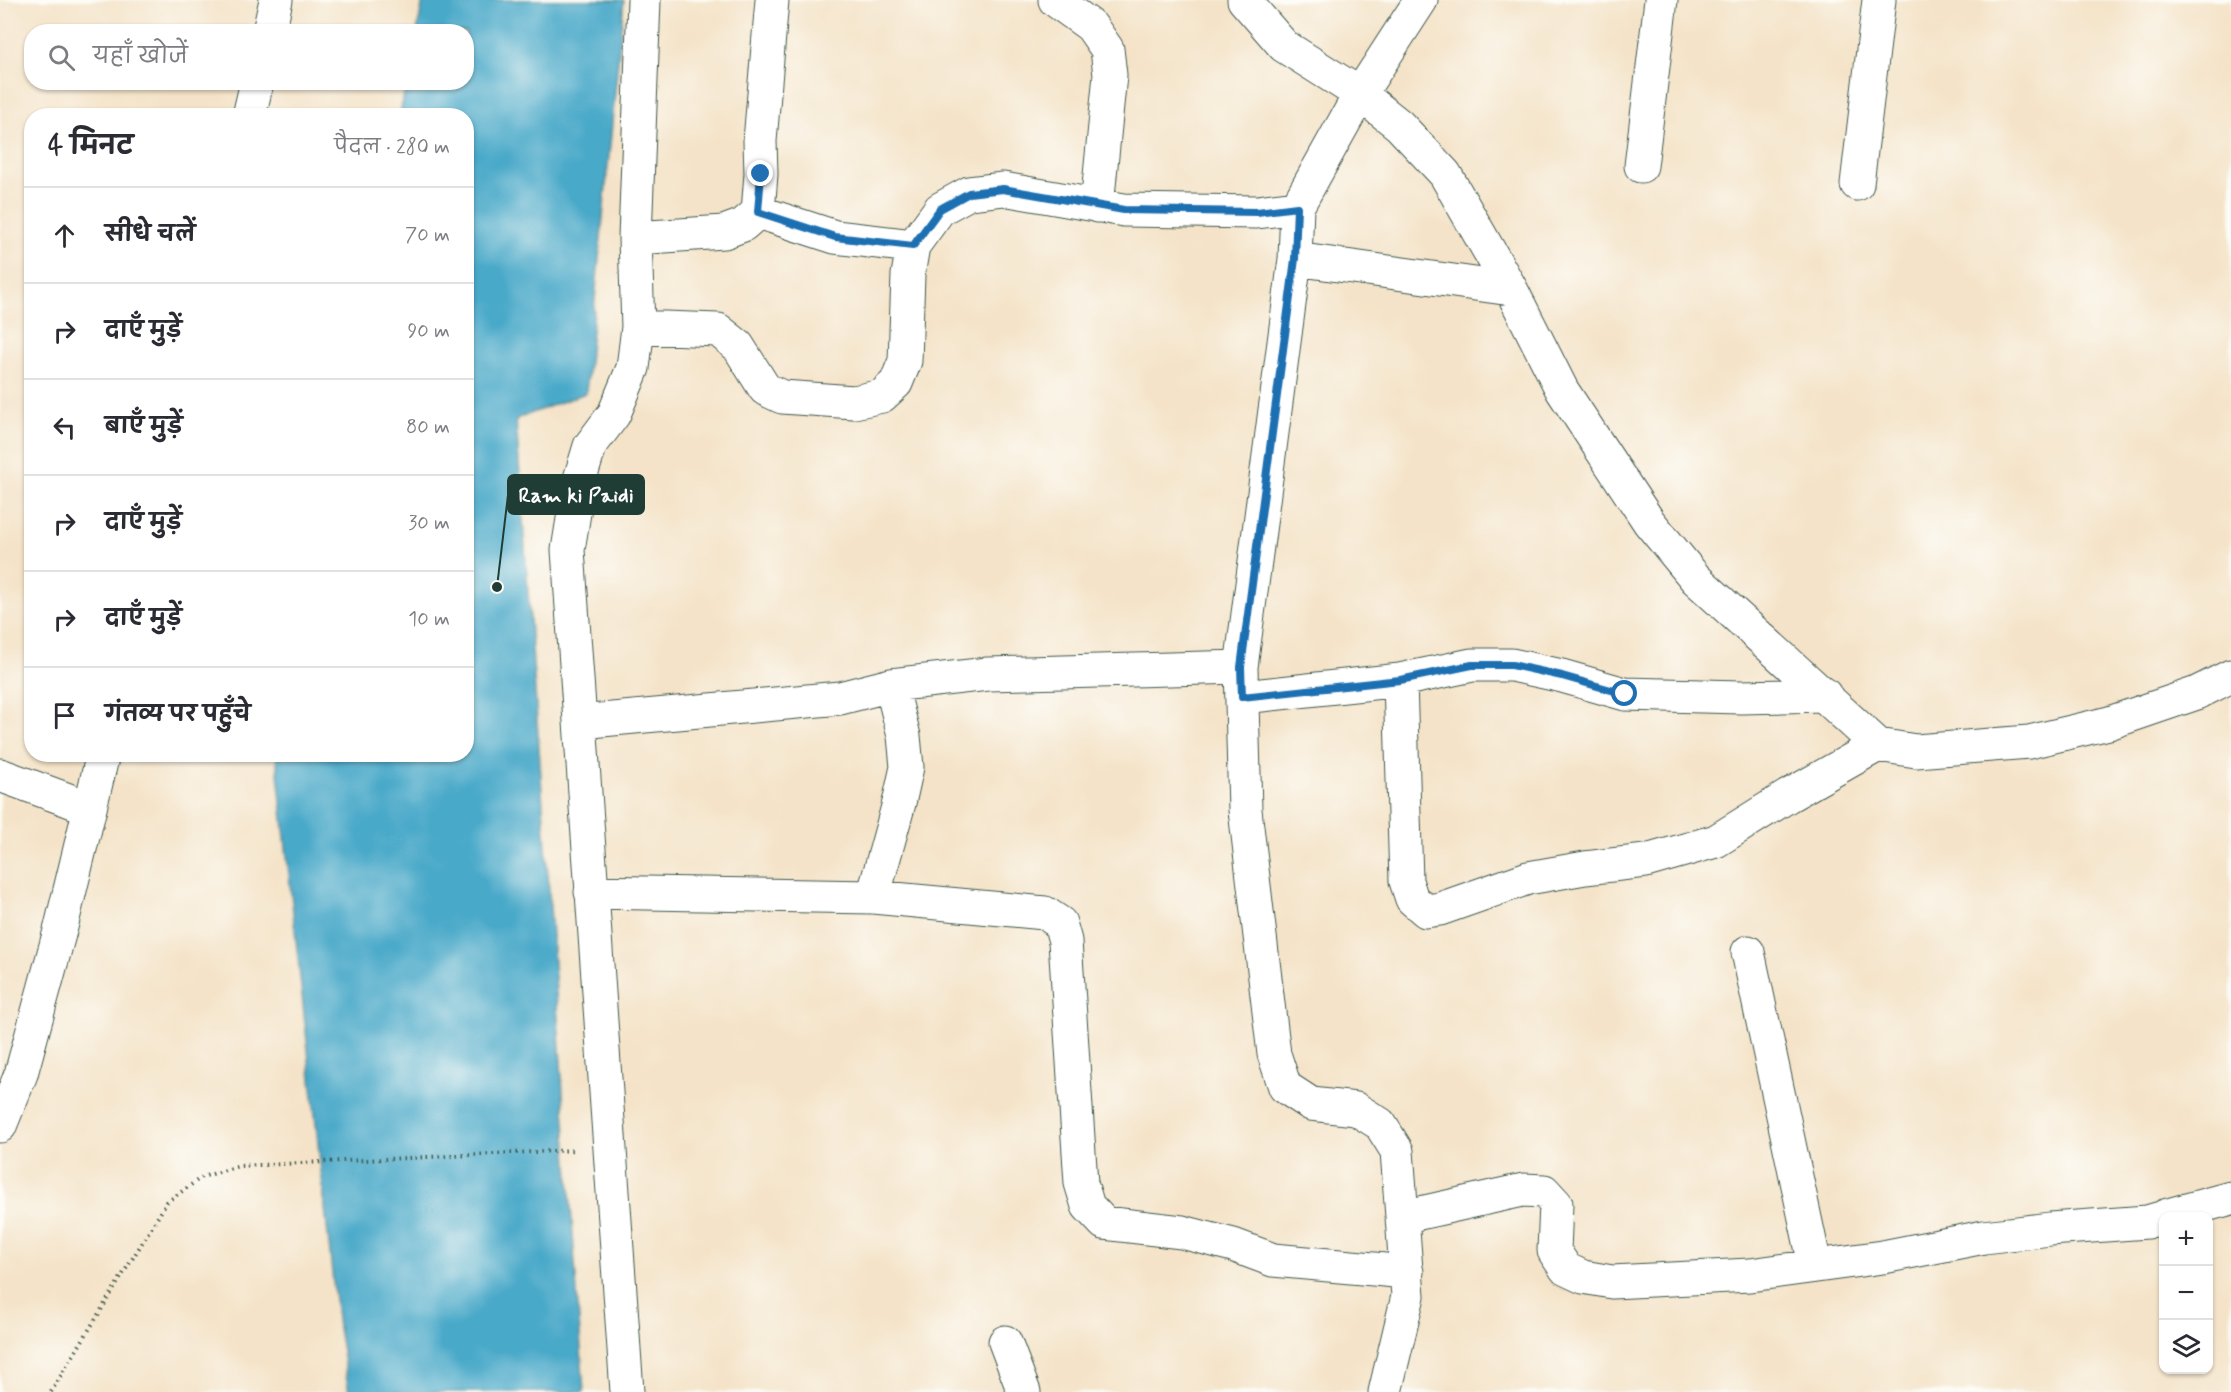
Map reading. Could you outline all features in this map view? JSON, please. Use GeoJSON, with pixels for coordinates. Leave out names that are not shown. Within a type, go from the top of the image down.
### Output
{"type":"FeatureCollection","features":[{"type":"Feature","properties":{"kind":"main road"},"geometry":{"type":"LineString","coordinates":[[271,24],[276,0]]}},
{"type":"Feature","properties":{"kind":"main road"},"geometry":{"type":"LineString","coordinates":[[627,1392],[567,550],[579,482],[590,446],[614,414],[633,368],[638,327],[635,238],[644,0]]}},
{"type":"Feature","properties":{"kind":"main road"},"geometry":{"type":"LineString","coordinates":[[635,238],[724,232],[743,225],[758,212],[761,174],[760,141],[772,0]]}},
{"type":"Feature","properties":{"kind":"main road"},"geometry":{"type":"LineString","coordinates":[[1054,0],[1091,26],[1107,49],[1110,75],[1097,206]]}},
{"type":"Feature","properties":{"kind":"main road"},"geometry":{"type":"LineString","coordinates":[[1244,0],[1284,46],[1360,94],[1399,125],[1444,174],[1511,290],[1562,390],[1649,522],[1696,579],[1878,745],[1916,751],[2029,742],[2109,723],[2197,693],[2231,676]]}},
{"type":"Feature","properties":{"kind":"main road"},"geometry":{"type":"LineString","coordinates":[[1385,1392],[1408,1296],[1397,1151],[1380,1124],[1356,1109],[1311,1104],[1285,1087],[1274,1054],[1245,810],[1242,682],[1295,259],[1297,207],[1360,94],[1421,0]]}},
{"type":"Feature","properties":{"kind":"main road"},"geometry":{"type":"LineString","coordinates":[[1641,166],[1661,0]]}},
{"type":"Feature","properties":{"kind":"main road"},"geometry":{"type":"LineString","coordinates":[[1857,184],[1879,0]]}},
{"type":"Feature","properties":{"kind":"main road"},"geometry":{"type":"LineString","coordinates":[[251,108],[255,90]]}},
{"type":"Feature","properties":{"kind":"main road"},"geometry":{"type":"LineString","coordinates":[[638,327],[718,330],[738,346],[765,389],[782,397],[854,402],[882,396],[896,384],[905,361],[908,275],[913,246],[940,209],[969,193],[1003,189],[1124,210],[1257,212],[1297,207]]}},
{"type":"Feature","properties":{"kind":"main road"},"geometry":{"type":"LineString","coordinates":[[758,212],[835,237],[913,246]]}},
{"type":"Feature","properties":{"kind":"main road"},"geometry":{"type":"LineString","coordinates":[[1295,259],[1511,290]]}},
{"type":"Feature","properties":{"kind":"main road"},"geometry":{"type":"LineString","coordinates":[[580,722],[840,698],[891,685],[988,674],[1242,682],[1400,680],[1472,665],[1512,665],[1625,694],[1741,697],[1825,695]]}},
{"type":"Feature","properties":{"kind":"main road"},"geometry":{"type":"LineString","coordinates":[[1400,680],[1406,881],[1413,899],[1426,911],[1440,909],[1528,878],[1646,861],[1716,841],[1788,796],[1878,745]]}},
{"type":"Feature","properties":{"kind":"main road"},"geometry":{"type":"LineString","coordinates":[[873,897],[907,767],[904,736],[891,685]]}},
{"type":"Feature","properties":{"kind":"main road"},"geometry":{"type":"LineString","coordinates":[[0,1126],[21,1074],[101,762]]}},
{"type":"Feature","properties":{"kind":"main road"},"geometry":{"type":"LineString","coordinates":[[0,775],[90,808]]}},
{"type":"Feature","properties":{"kind":"main road"},"geometry":{"type":"LineString","coordinates":[[591,892],[873,897],[1045,912],[1060,923],[1065,941],[1082,1183],[1088,1206],[1104,1223],[1182,1232],[1233,1245],[1273,1260],[1407,1272]]}},
{"type":"Feature","properties":{"kind":"main road"},"geometry":{"type":"LineString","coordinates":[[1748,952],[1815,1265]]}},
{"type":"Feature","properties":{"kind":"main road"},"geometry":{"type":"LineString","coordinates":[[1402,1217],[1522,1190],[1544,1191],[1556,1204],[1554,1251],[1566,1269],[1583,1277],[1612,1282],[1750,1275],[1883,1257],[1984,1237],[2050,1229],[2147,1222],[2159,1218]]}},
{"type":"Feature","properties":{"kind":"main road"},"geometry":{"type":"LineString","coordinates":[[2182,1212],[2231,1198]]}},
{"type":"Feature","properties":{"kind":"main road"},"geometry":{"type":"LineString","coordinates":[[1005,1342],[1024,1392]]}},
{"type":"Feature","properties":{"kind":"path"},"geometry":{"type":"LineString","coordinates":[[51,1392],[167,1202],[202,1177],[239,1166],[577,1150]]}},
{"type":"Feature","properties":{"kind":"water"},"geometry":{"type":"Polygon","coordinates":[[[423,0],[624,0],[586,393],[516,419],[584,1392],[349,1392],[338,1328],[277,762],[474,762],[474,108],[401,108],[405,90],[474,90],[474,24],[418,24],[423,0]]]}},
{"type":"Feature","properties":{"kind":"place","name":"Ram ki Paidi"},"geometry":{"type":"Point","coordinates":[497,587]}},
{"type":"Feature","properties":{"kind":"route"},"geometry":{"type":"LineString","coordinates":[[761,174],[758,212],[835,237],[913,246],[940,209],[969,193],[1003,189],[1124,210],[1257,212],[1297,207],[1295,259],[1241,667],[1242,697],[1400,680],[1472,665],[1512,665],[1625,694]]}}]}
